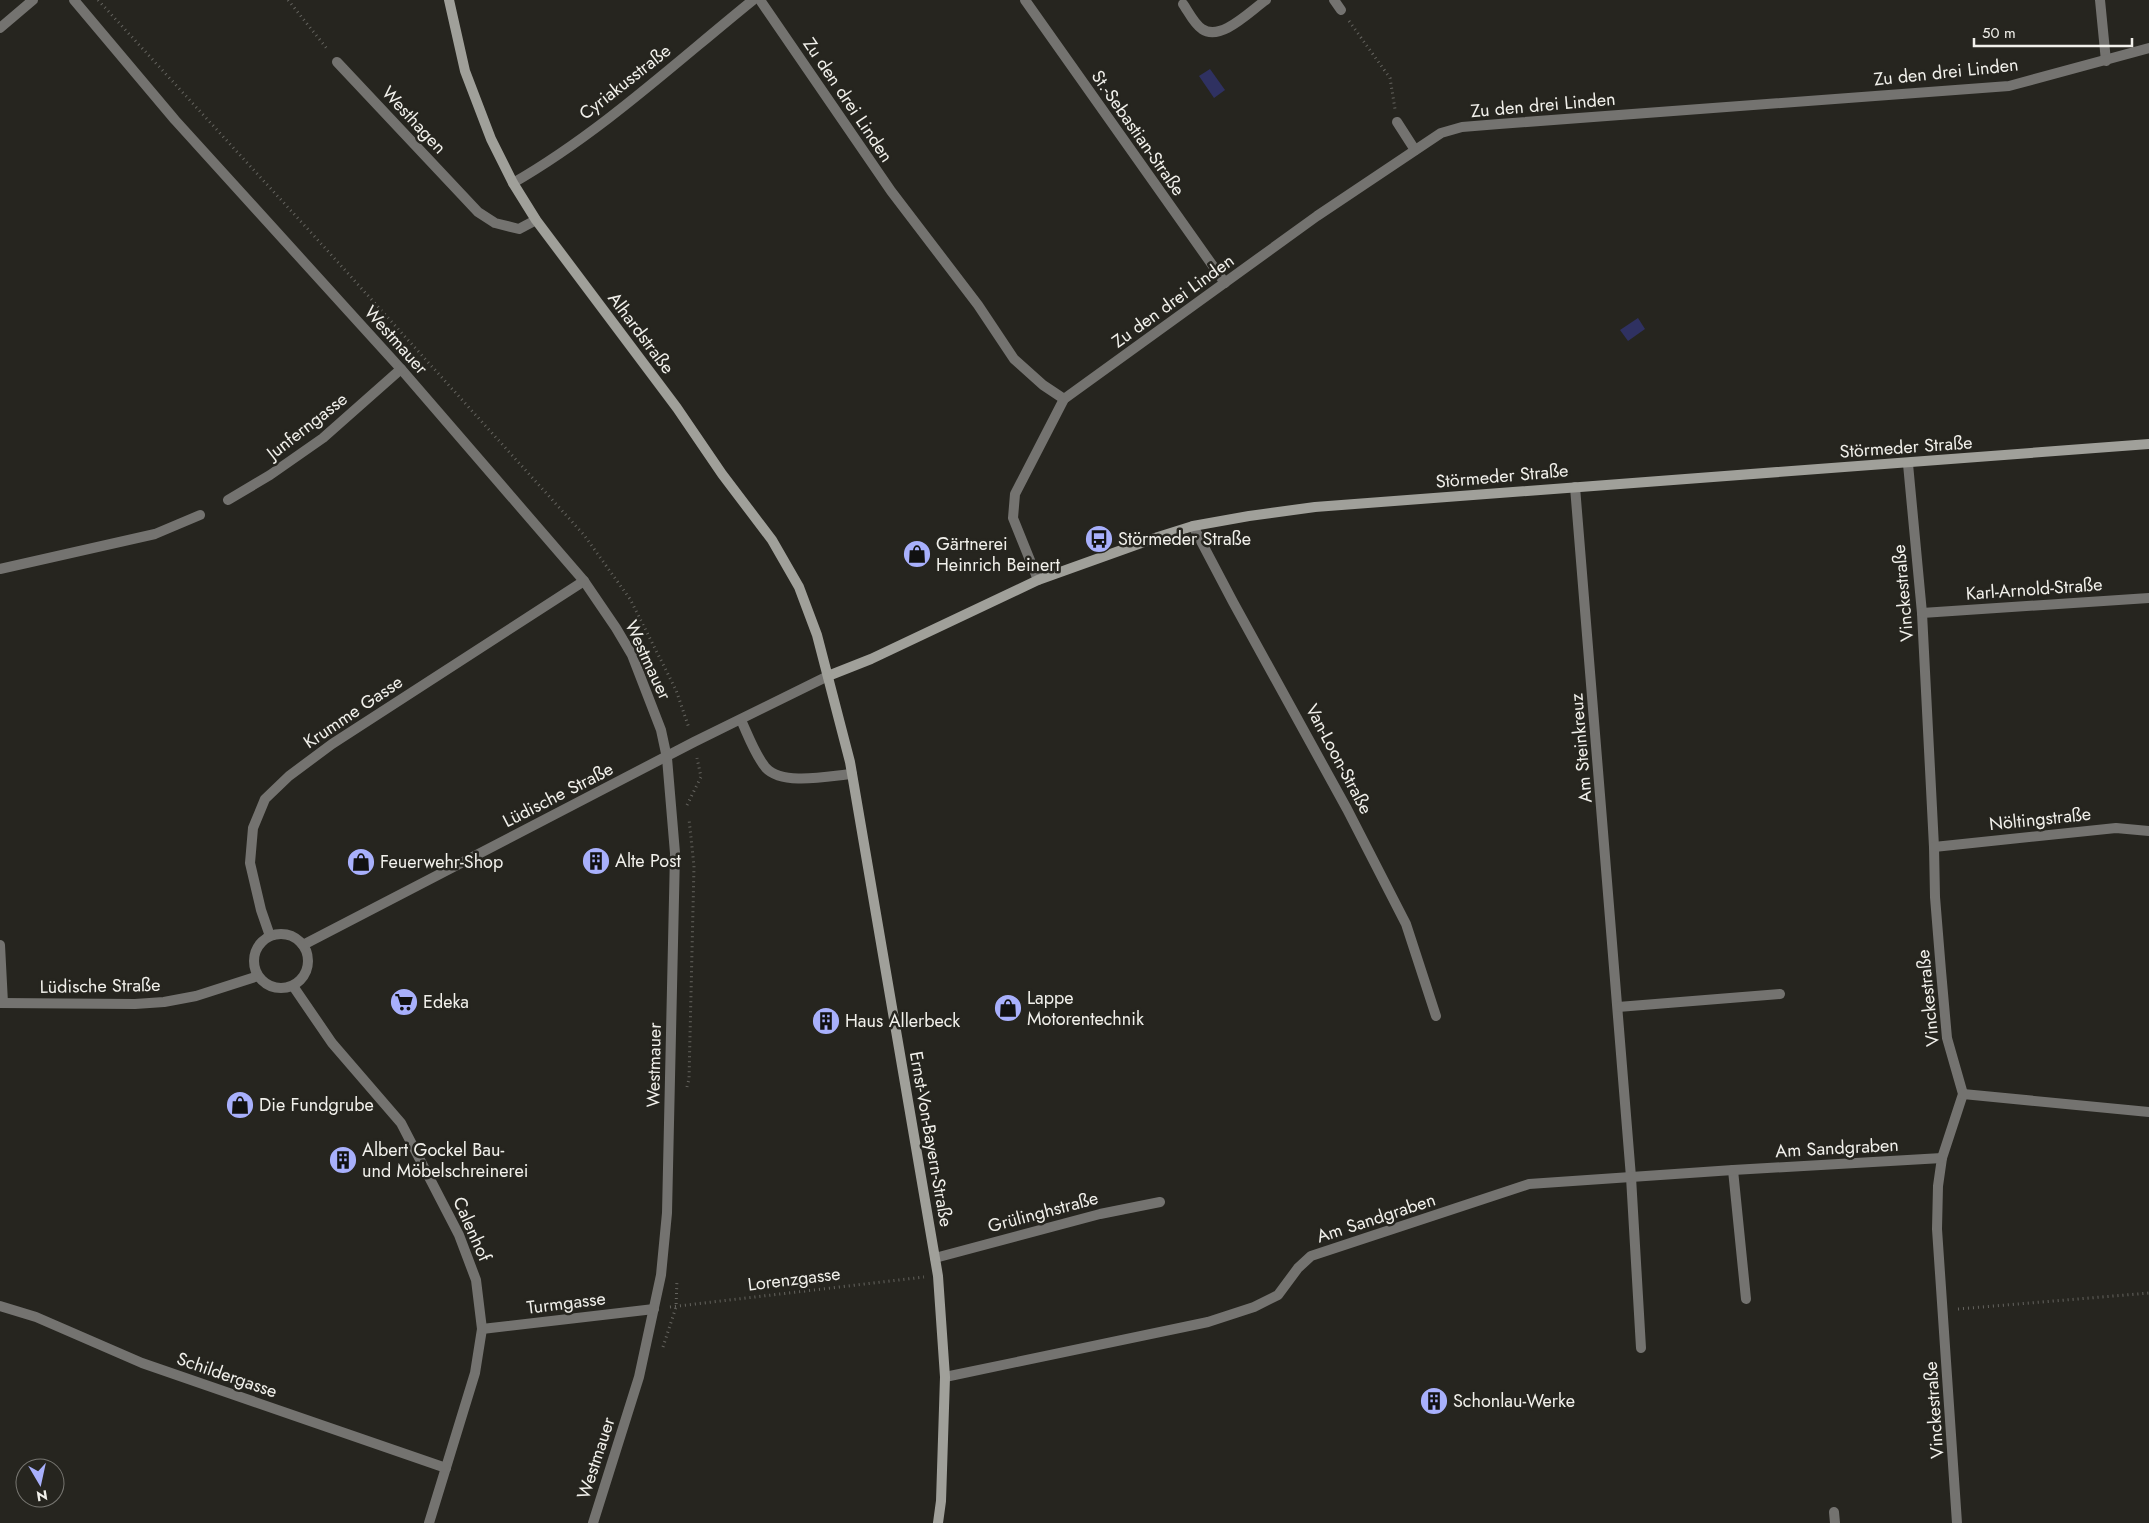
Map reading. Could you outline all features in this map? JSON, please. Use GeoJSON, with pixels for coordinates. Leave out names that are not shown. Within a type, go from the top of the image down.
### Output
{"type":"FeatureCollection","features":[{"type":"Feature","properties":{"kind":"main road","name":"Alhardstraße"},"geometry":{"type":"LineString","coordinates":[[449,0],[465,71],[490,139],[513,183],[536,220],[677,408],[722,474],[772,540],[799,587],[817,635],[828,676]]}},
{"type":"Feature","properties":{"kind":"main road","name":"Störmeder Straße"},"geometry":{"type":"LineString","coordinates":[[828,676],[871,659],[1038,580],[1193,526],[1249,516],[1315,508],[1575,487],[1908,464],[2149,444]]}},
{"type":"Feature","properties":{"kind":"main road","name":"Ernst-Von-Bayern-Straße"},"geometry":{"type":"LineString","coordinates":[[828,676],[852,774],[938,1276],[946,1377],[938,1523]]}},
{"type":"Feature","properties":{"kind":"street"},"geometry":{"type":"LineString","coordinates":[[0,28],[33,0]]}},
{"type":"Feature","properties":{"kind":"street","name":"Westmauer"},"geometry":{"type":"LineString","coordinates":[[74,0],[175,120],[401,369],[584,582],[616,628],[632,656],[661,730],[667,758],[675,853],[667,1214],[661,1275],[639,1377],[593,1523]]}},
{"type":"Feature","properties":{"kind":"street","name":"Cyriakusstraße"},"geometry":{"type":"LineString","coordinates":[[513,183],[537,169],[615,112],[753,0]]}},
{"type":"Feature","properties":{"kind":"street","name":"Zu den drei Linden"},"geometry":{"type":"LineString","coordinates":[[760,0],[891,191],[978,305],[1014,359],[1044,385],[1064,399]]}},
{"type":"Feature","properties":{"kind":"street","name":"St.-Sebastian-Straße"},"geometry":{"type":"LineString","coordinates":[[1025,0],[1225,283]]}},
{"type":"Feature","properties":{"kind":"street"},"geometry":{"type":"LineString","coordinates":[[1183,4],[1200,28],[1211,33],[1225,30],[1266,0]]}},
{"type":"Feature","properties":{"kind":"street"},"geometry":{"type":"LineString","coordinates":[[1334,0],[1341,10]]}},
{"type":"Feature","properties":{"kind":"street"},"geometry":{"type":"LineString","coordinates":[[2100,0],[2106,61]]}},
{"type":"Feature","properties":{"kind":"street","name":"Zu den drei Linden"},"geometry":{"type":"LineString","coordinates":[[1038,580],[1013,518],[1015,494],[1064,399],[1317,216],[1441,133],[1462,127],[2009,86],[2149,48]]}},
{"type":"Feature","properties":{"kind":"street","name":"Westhagen"},"geometry":{"type":"LineString","coordinates":[[337,62],[478,212],[495,223],[519,229],[536,220]]}},
{"type":"Feature","properties":{"kind":"street"},"geometry":{"type":"LineString","coordinates":[[1397,122],[1415,150]]}},
{"type":"Feature","properties":{"kind":"street","name":"Junferngasse"},"geometry":{"type":"LineString","coordinates":[[228,500],[270,475],[323,438],[401,369]]}},
{"type":"Feature","properties":{"kind":"street","name":"Vinckestraße"},"geometry":{"type":"LineString","coordinates":[[1908,464],[1922,613],[1935,897],[1947,1038],[1963,1094],[1942,1158],[1938,1186],[1937,1229],[1957,1523]]}},
{"type":"Feature","properties":{"kind":"street","name":"Am Steinkreuz"},"geometry":{"type":"LineString","coordinates":[[1575,487],[1631,1177]]}},
{"type":"Feature","properties":{"kind":"street"},"geometry":{"type":"LineString","coordinates":[[0,568],[155,534],[200,515]]}},
{"type":"Feature","properties":{"kind":"street","name":"Van-Loon-Straße"},"geometry":{"type":"LineString","coordinates":[[1193,526],[1343,800],[1406,924],[1436,1016]]}},
{"type":"Feature","properties":{"kind":"street","name":"Krumme Gasse"},"geometry":{"type":"LineString","coordinates":[[270,936],[250,863],[253,828],[265,799],[289,776],[332,744],[584,582]]}},
{"type":"Feature","properties":{"kind":"street","name":"Karl-Arnold-Straße"},"geometry":{"type":"LineString","coordinates":[[1922,613],[2149,598]]}},
{"type":"Feature","properties":{"kind":"street","name":"Lüdische Straße"},"geometry":{"type":"LineString","coordinates":[[304,945],[667,758],[694,742],[828,676]]}},
{"type":"Feature","properties":{"kind":"street"},"geometry":{"type":"LineString","coordinates":[[741,720],[765,767],[774,775],[805,778],[852,774]]}},
{"type":"Feature","properties":{"kind":"street","name":"Nöltingstraße"},"geometry":{"type":"LineString","coordinates":[[1934,847],[2116,828],[2149,831]]}},
{"type":"Feature","properties":{"kind":"street"},"geometry":{"type":"LineString","coordinates":[[282,934],[294,937],[304,945],[308,960],[307,968],[305,975],[293,986],[274,988],[264,983],[258,976],[253,961],[258,946],[270,936],[282,934]]}},
{"type":"Feature","properties":{"kind":"street"},"geometry":{"type":"LineString","coordinates":[[0,945],[2,1003]]}},
{"type":"Feature","properties":{"kind":"street","name":"Lüdische Straße"},"geometry":{"type":"LineString","coordinates":[[2,1003],[164,1002],[196,996],[258,976]]}},
{"type":"Feature","properties":{"kind":"street","name":"Calenhof"},"geometry":{"type":"LineString","coordinates":[[293,986],[332,1043],[401,1123],[459,1235],[476,1280],[482,1329],[475,1373],[428,1523]]}},
{"type":"Feature","properties":{"kind":"street"},"geometry":{"type":"LineString","coordinates":[[1618,1007],[1780,994]]}},
{"type":"Feature","properties":{"kind":"street"},"geometry":{"type":"LineString","coordinates":[[1963,1094],[2149,1112]]}},
{"type":"Feature","properties":{"kind":"street","name":"Am Sandgraben"},"geometry":{"type":"LineString","coordinates":[[946,1377],[1208,1322],[1254,1307],[1278,1295],[1298,1268],[1311,1256],[1486,1200],[1529,1184],[1942,1158]]}},
{"type":"Feature","properties":{"kind":"street"},"geometry":{"type":"LineString","coordinates":[[1733,1170],[1746,1299]]}},
{"type":"Feature","properties":{"kind":"street"},"geometry":{"type":"LineString","coordinates":[[1631,1177],[1641,1348]]}},
{"type":"Feature","properties":{"kind":"street","name":"Grülinghstraße"},"geometry":{"type":"LineString","coordinates":[[935,1258],[1100,1214],[1160,1202]]}},
{"type":"Feature","properties":{"kind":"street","name":"Schildergasse"},"geometry":{"type":"LineString","coordinates":[[0,1306],[36,1317],[142,1363],[446,1468]]}},
{"type":"Feature","properties":{"kind":"street","name":"Turmgasse"},"geometry":{"type":"LineString","coordinates":[[482,1329],[654,1309]]}},
{"type":"Feature","properties":{"kind":"street"},"geometry":{"type":"LineString","coordinates":[[1834,1512],[1835,1523]]}},
{"type":"Feature","properties":{"kind":"path"},"geometry":{"type":"LineString","coordinates":[[98,0],[584,535],[630,599],[658,650],[676,690],[694,742]]}},
{"type":"Feature","properties":{"kind":"path"},"geometry":{"type":"LineString","coordinates":[[288,0],[337,62]]}},
{"type":"Feature","properties":{"kind":"path"},"geometry":{"type":"LineString","coordinates":[[1341,10],[1390,78],[1397,122]]}},
{"type":"Feature","properties":{"kind":"path","name":"Lorenzgasse"},"geometry":{"type":"LineString","coordinates":[[654,1309],[938,1276]]}},
{"type":"Feature","properties":{"kind":"path"},"geometry":{"type":"LineString","coordinates":[[1944,1310],[2149,1293]]}},
{"type":"Feature","properties":{"kind":"shaded area"},"geometry":{"type":"Polygon","coordinates":[[[1210,69],[1225,90],[1214,98],[1199,76],[1210,69]]]}},
{"type":"Feature","properties":{"kind":"shaded area"},"geometry":{"type":"Polygon","coordinates":[[[1638,318],[1645,329],[1628,341],[1620,330],[1638,318]]]}},
{"type":"Feature","properties":{"kind":"place","name":"Störmeder Straße"},"geometry":{"type":"Point","coordinates":[1099,539]}},
{"type":"Feature","properties":{"kind":"place","name":"Gärtnerei Heinrich Beinert"},"geometry":{"type":"Point","coordinates":[917,554]}},
{"type":"Feature","properties":{"kind":"place","name":"Alte Post"},"geometry":{"type":"Point","coordinates":[596,861]}},
{"type":"Feature","properties":{"kind":"place","name":"Feuerwehr-Shop"},"geometry":{"type":"Point","coordinates":[361,862]}},
{"type":"Feature","properties":{"kind":"place","name":"Edeka"},"geometry":{"type":"Point","coordinates":[404,1002]}},
{"type":"Feature","properties":{"kind":"place","name":"Lappe Motorentechnik"},"geometry":{"type":"Point","coordinates":[1008,1008]}},
{"type":"Feature","properties":{"kind":"place","name":"Haus Allerbeck"},"geometry":{"type":"Point","coordinates":[826,1021]}},
{"type":"Feature","properties":{"kind":"place","name":"Die Fundgrube"},"geometry":{"type":"Point","coordinates":[240,1105]}},
{"type":"Feature","properties":{"kind":"place","name":"Albert Gockel Bau- und Möbelschreinerei"},"geometry":{"type":"Point","coordinates":[343,1160]}},
{"type":"Feature","properties":{"kind":"place","name":"Schonlau-Werke"},"geometry":{"type":"Point","coordinates":[1434,1401]}}]}
